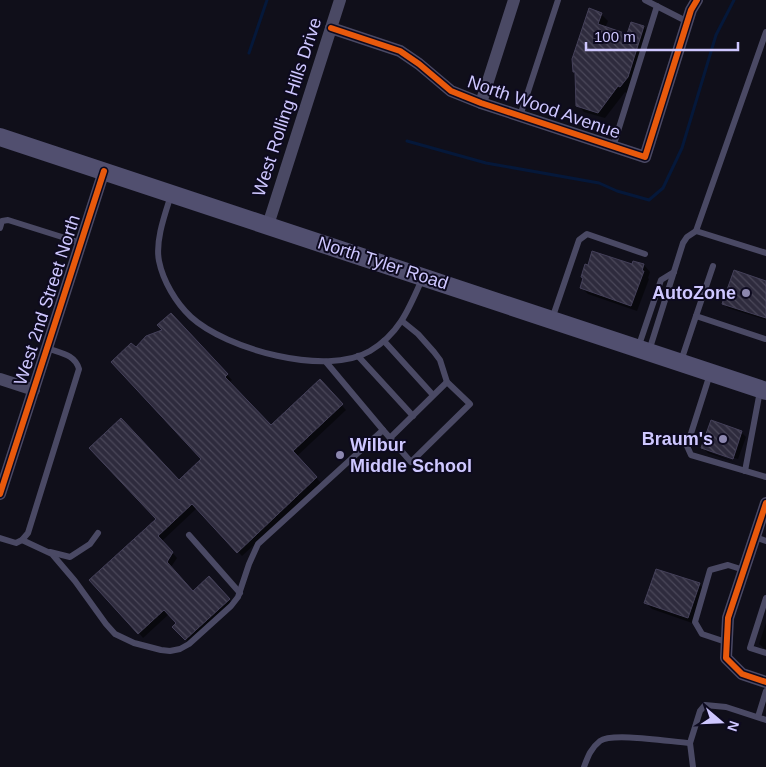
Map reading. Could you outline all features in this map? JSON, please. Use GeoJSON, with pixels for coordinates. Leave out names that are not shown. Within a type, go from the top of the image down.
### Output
{"type":"FeatureCollection","features":[{"type":"Feature","properties":{"kind":"main road","name":"North Tyler Road"},"geometry":{"type":"LineString","coordinates":[[0,137],[763,390]]}},
{"type":"Feature","properties":{"kind":"street","name":"West Rolling Hills Drive"},"geometry":{"type":"LineString","coordinates":[[268,225],[340,0]]}},
{"type":"Feature","properties":{"kind":"street"},"geometry":{"type":"LineString","coordinates":[[482,103],[514,0]]}},
{"type":"Feature","properties":{"kind":"street"},"geometry":{"type":"LineString","coordinates":[[688,22],[697,0]]}},
{"type":"Feature","properties":{"kind":"street","name":"North Wood Avenue"},"geometry":{"type":"LineString","coordinates":[[331,28],[400,51],[451,91],[644,157],[688,22]]}},
{"type":"Feature","properties":{"kind":"street","name":"West 2nd Street North"},"geometry":{"type":"LineString","coordinates":[[0,494],[104,171]]}},
{"type":"Feature","properties":{"kind":"street"},"geometry":{"type":"LineString","coordinates":[[0,379],[34,390]]}},
{"type":"Feature","properties":{"kind":"street"},"geometry":{"type":"LineString","coordinates":[[765,509],[760,539],[744,570],[728,618],[726,658],[742,674],[766,682]]}},
{"type":"Feature","properties":{"kind":"lane"},"geometry":{"type":"LineString","coordinates":[[520,116],[558,0]]}},
{"type":"Feature","properties":{"kind":"lane"},"geometry":{"type":"LineString","coordinates":[[645,0],[688,22]]}},
{"type":"Feature","properties":{"kind":"lane"},"geometry":{"type":"LineString","coordinates":[[613,147],[657,6]]}},
{"type":"Feature","properties":{"kind":"lane"},"geometry":{"type":"LineString","coordinates":[[643,350],[674,272],[683,243],[687,237],[696,231],[766,32]]}},
{"type":"Feature","properties":{"kind":"lane"},"geometry":{"type":"LineString","coordinates":[[172,193],[161,230],[158,259],[161,272],[174,297],[191,317],[213,331],[234,342],[267,353],[301,360],[326,362],[344,361],[369,352],[384,342],[407,314],[422,276]]}},
{"type":"Feature","properties":{"kind":"lane"},"geometry":{"type":"LineString","coordinates":[[0,228],[2,221],[8,220],[81,243]]}},
{"type":"Feature","properties":{"kind":"lane"},"geometry":{"type":"LineString","coordinates":[[696,231],[766,253]]}},
{"type":"Feature","properties":{"kind":"lane"},"geometry":{"type":"LineString","coordinates":[[552,320],[579,240],[587,234],[645,254]]}},
{"type":"Feature","properties":{"kind":"lane"},"geometry":{"type":"LineString","coordinates":[[681,363],[713,266]]}},
{"type":"Feature","properties":{"kind":"lane"},"geometry":{"type":"LineString","coordinates":[[643,350],[661,280],[674,272]]}},
{"type":"Feature","properties":{"kind":"lane"},"geometry":{"type":"LineString","coordinates":[[696,316],[765,339]]}},
{"type":"Feature","properties":{"kind":"lane"},"geometry":{"type":"LineString","coordinates":[[326,362],[411,462],[470,404],[447,382],[440,360],[434,352],[418,334],[402,321]]}},
{"type":"Feature","properties":{"kind":"lane"},"geometry":{"type":"LineString","coordinates":[[384,342],[434,395]]}},
{"type":"Feature","properties":{"kind":"lane"},"geometry":{"type":"LineString","coordinates":[[0,538],[16,543],[22,540],[28,533],[79,368],[77,361],[71,356],[47,348]]}},
{"type":"Feature","properties":{"kind":"lane"},"geometry":{"type":"LineString","coordinates":[[358,356],[413,416]]}},
{"type":"Feature","properties":{"kind":"lane"},"geometry":{"type":"LineString","coordinates":[[710,372],[687,446],[691,455],[766,477]]}},
{"type":"Feature","properties":{"kind":"lane"},"geometry":{"type":"LineString","coordinates":[[390,438],[447,382]]}},
{"type":"Feature","properties":{"kind":"lane"},"geometry":{"type":"LineString","coordinates":[[744,471],[763,390]]}},
{"type":"Feature","properties":{"kind":"lane"},"geometry":{"type":"LineString","coordinates":[[47,551],[58,560],[115,634],[161,650],[180,649],[189,644],[231,606],[240,593],[249,564],[258,544],[383,430]]}},
{"type":"Feature","properties":{"kind":"lane"},"geometry":{"type":"LineString","coordinates":[[22,540],[47,551],[70,557],[90,544],[98,533]]}},
{"type":"Feature","properties":{"kind":"lane"},"geometry":{"type":"LineString","coordinates":[[189,535],[240,593]]}},
{"type":"Feature","properties":{"kind":"lane"},"geometry":{"type":"LineString","coordinates":[[726,642],[702,634],[694,622],[710,570],[728,565],[744,570]]}},
{"type":"Feature","properties":{"kind":"lane"},"geometry":{"type":"LineString","coordinates":[[766,598],[750,648],[766,653]]}},
{"type":"Feature","properties":{"kind":"lane"},"geometry":{"type":"LineString","coordinates":[[758,717],[766,692]]}},
{"type":"Feature","properties":{"kind":"lane"},"geometry":{"type":"LineString","coordinates":[[693,767],[690,743],[700,711],[705,705],[726,706],[766,720]]}},
{"type":"Feature","properties":{"kind":"lane"},"geometry":{"type":"LineString","coordinates":[[584,767],[589,752],[602,740],[621,737],[690,743]]}},
{"type":"Feature","properties":{"kind":"building"},"geometry":{"type":"Polygon","coordinates":[[[589,8],[602,13],[598,24],[627,34],[631,22],[644,26],[628,77],[620,87],[618,86],[598,113],[576,106],[575,72],[573,72],[572,59],[589,8]]]}},
{"type":"Feature","properties":{"kind":"building"},"geometry":{"type":"Polygon","coordinates":[[[592,251],[632,264],[633,261],[644,264],[642,271],[644,271],[631,306],[580,288],[585,264],[588,265],[592,251]]]}},
{"type":"Feature","properties":{"kind":"building","name":"AutoZone"},"geometry":{"type":"Polygon","coordinates":[[[734,270],[766,281],[766,318],[722,304],[734,270]]]}},
{"type":"Feature","properties":{"kind":"building"},"geometry":{"type":"Polygon","coordinates":[[[171,313],[228,374],[225,377],[271,425],[320,379],[343,404],[293,451],[317,477],[237,553],[192,504],[158,536],[173,552],[167,562],[193,591],[209,576],[230,599],[185,640],[172,627],[176,623],[164,610],[138,634],[89,580],[156,519],[89,448],[121,418],[179,480],[201,459],[111,362],[131,343],[136,347],[146,336],[162,330],[157,325],[171,313]]]}},
{"type":"Feature","properties":{"kind":"building"},"geometry":{"type":"Polygon","coordinates":[[[711,420],[742,431],[733,459],[701,448],[711,420]]]}},
{"type":"Feature","properties":{"kind":"building"},"geometry":{"type":"Polygon","coordinates":[[[656,569],[700,583],[688,618],[644,603],[656,569]]]}},
{"type":"Feature","properties":{"kind":"waterway"},"geometry":{"type":"LineString","coordinates":[[249,53],[267,0]]}},
{"type":"Feature","properties":{"kind":"waterway"},"geometry":{"type":"LineString","coordinates":[[407,141],[486,163],[599,183],[617,191],[649,200],[663,188],[682,148],[716,35],[734,0]]}},
{"type":"Feature","properties":{"kind":"cycle path"},"geometry":{"type":"LineString","coordinates":[[331,28],[400,51],[451,91],[481,103],[645,157],[691,10],[697,0]]}},
{"type":"Feature","properties":{"kind":"cycle path"},"geometry":{"type":"LineString","coordinates":[[0,494],[104,171]]}},
{"type":"Feature","properties":{"kind":"cycle path"},"geometry":{"type":"LineString","coordinates":[[766,503],[728,618],[726,658],[742,674],[766,682]]}},
{"type":"Feature","properties":{"kind":"place","name":"AutoZone"},"geometry":{"type":"Point","coordinates":[746,293]}},
{"type":"Feature","properties":{"kind":"place","name":"Braum's"},"geometry":{"type":"Point","coordinates":[723,439]}},
{"type":"Feature","properties":{"kind":"place","name":"Wilbur Middle School"},"geometry":{"type":"Point","coordinates":[340,455]}}]}
